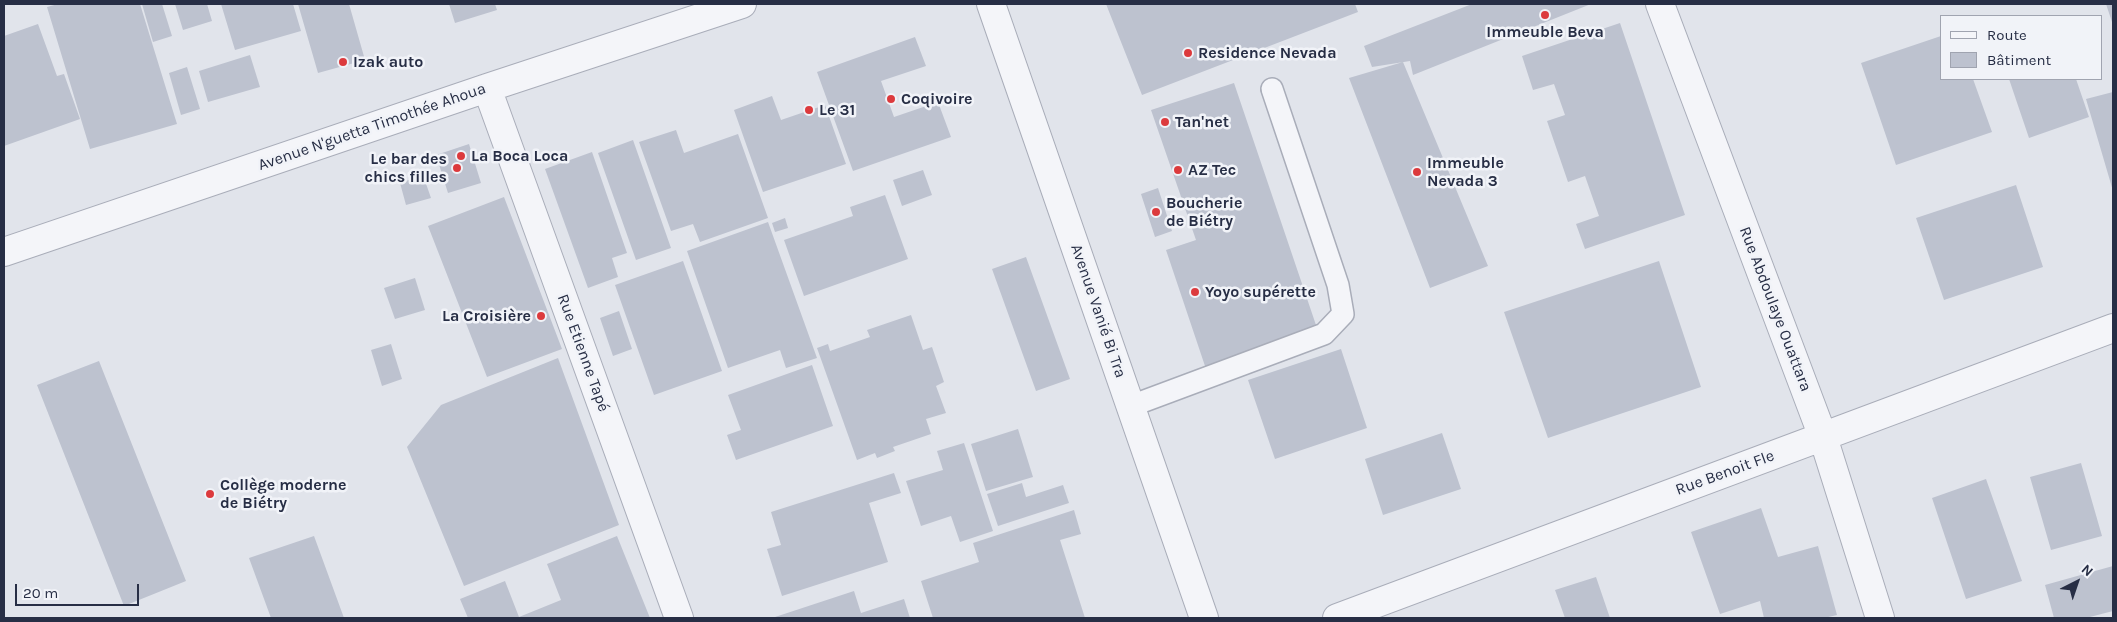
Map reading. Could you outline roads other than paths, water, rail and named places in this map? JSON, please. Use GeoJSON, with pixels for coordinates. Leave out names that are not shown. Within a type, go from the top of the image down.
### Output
{"type":"FeatureCollection","features":[{"type":"Feature","properties":{"kind":"street","name":"Avenue N'guetta Timothée Ahoua"},"geometry":{"type":"LineString","coordinates":[[4,252],[487,88],[742,4]]}},
{"type":"Feature","properties":{"kind":"street","name":"Avenue Vanié Bi Tra"},"geometry":{"type":"LineString","coordinates":[[991,4],[1204,618]]}},
{"type":"Feature","properties":{"kind":"street","name":"Rue Abdoulaye Ouattara"},"geometry":{"type":"LineString","coordinates":[[1660,4],[1823,437],[1880,618]]}},
{"type":"Feature","properties":{"kind":"street","name":"Rue Etienne Tapé"},"geometry":{"type":"LineString","coordinates":[[487,88],[679,618]]}},
{"type":"Feature","properties":{"kind":"street","name":"Rue Benoit Fle"},"geometry":{"type":"LineString","coordinates":[[1337,618],[2113,328]]}},
{"type":"Feature","properties":{"kind":"lane"},"geometry":{"type":"LineString","coordinates":[[1131,406],[1324,334],[1343,314],[1338,284],[1272,89]]}},
{"type":"Feature","properties":{"kind":"place","name":"Immeuble Beva"},"geometry":{"type":"Point","coordinates":[1545,15]}},
{"type":"Feature","properties":{"kind":"place","name":"Residence Nevada"},"geometry":{"type":"Point","coordinates":[1188,53]}},
{"type":"Feature","properties":{"kind":"place","name":"Izak auto"},"geometry":{"type":"Point","coordinates":[343,62]}},
{"type":"Feature","properties":{"kind":"place","name":"Coqivoire"},"geometry":{"type":"Point","coordinates":[891,99]}},
{"type":"Feature","properties":{"kind":"place","name":"Le 31"},"geometry":{"type":"Point","coordinates":[809,110]}},
{"type":"Feature","properties":{"kind":"place","name":"Tan'net"},"geometry":{"type":"Point","coordinates":[1165,122]}},
{"type":"Feature","properties":{"kind":"place","name":"La Boca Loca"},"geometry":{"type":"Point","coordinates":[461,156]}},
{"type":"Feature","properties":{"kind":"place","name":"Le bar des chics filles"},"geometry":{"type":"Point","coordinates":[457,168]}},
{"type":"Feature","properties":{"kind":"place","name":"AZ Tec"},"geometry":{"type":"Point","coordinates":[1178,170]}},
{"type":"Feature","properties":{"kind":"place","name":"Immeuble Nevada 3"},"geometry":{"type":"Point","coordinates":[1417,172]}},
{"type":"Feature","properties":{"kind":"place","name":"Boucherie de Biétry"},"geometry":{"type":"Point","coordinates":[1156,212]}},
{"type":"Feature","properties":{"kind":"place","name":"Yoyo supérette"},"geometry":{"type":"Point","coordinates":[1195,292]}},
{"type":"Feature","properties":{"kind":"place","name":"La Croisière"},"geometry":{"type":"Point","coordinates":[541,316]}},
{"type":"Feature","properties":{"kind":"place","name":"Collège moderne de Biétry"},"geometry":{"type":"Point","coordinates":[210,494]}}]}
